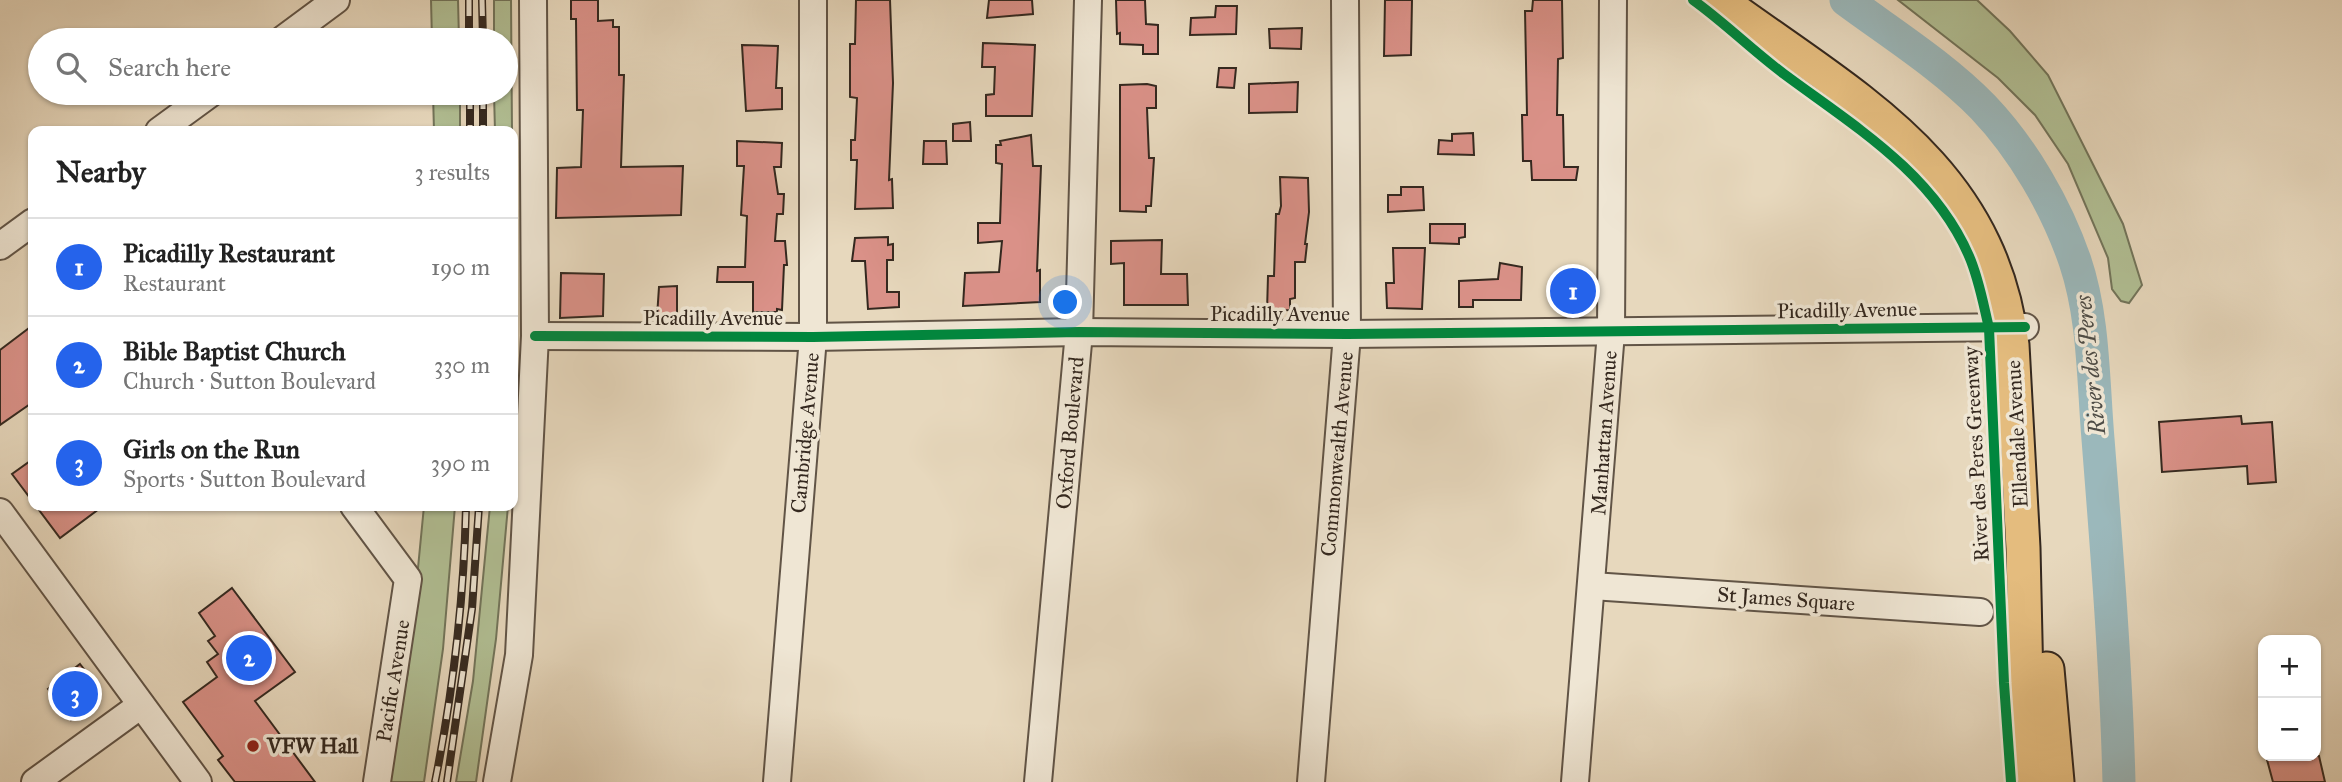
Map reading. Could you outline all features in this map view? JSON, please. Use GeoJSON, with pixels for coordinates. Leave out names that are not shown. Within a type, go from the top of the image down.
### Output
{"type":"FeatureCollection","features":[{"type":"Feature","properties":{"kind":"main road","name":"Ellendale Avenue"},"geometry":{"type":"LineString","coordinates":[[1720,0],[1867,106],[1908,139],[1943,176],[1962,203],[1990,257],[2018,328],[2027,729],[2035,782]]}},
{"type":"Feature","properties":{"kind":"main road","name":"Ellendale Avenue"},"geometry":{"type":"LineString","coordinates":[[1748,0],[1903,114],[1952,163],[1982,205],[2005,252],[2015,279],[2057,782]]}},
{"type":"Feature","properties":{"kind":"street"},"geometry":{"type":"LineString","coordinates":[[298,28],[336,0]]}},
{"type":"Feature","properties":{"kind":"street"},"geometry":{"type":"LineString","coordinates":[[498,782],[519,655],[535,336],[533,0]]}},
{"type":"Feature","properties":{"kind":"street","name":"Cambridge Avenue"},"geometry":{"type":"LineString","coordinates":[[777,782],[813,337],[813,0]]}},
{"type":"Feature","properties":{"kind":"street","name":"Oxford Boulevard"},"geometry":{"type":"LineString","coordinates":[[1038,782],[1079,332],[1088,0]]}},
{"type":"Feature","properties":{"kind":"street","name":"Commonwealth Avenue"},"geometry":{"type":"LineString","coordinates":[[1311,782],[1347,334],[1345,0]]}},
{"type":"Feature","properties":{"kind":"street","name":"Manhattan Avenue"},"geometry":{"type":"LineString","coordinates":[[1575,782],[1612,332],[1613,0]]}},
{"type":"Feature","properties":{"kind":"street"},"geometry":{"type":"LineString","coordinates":[[166,126],[195,105]]}},
{"type":"Feature","properties":{"kind":"street"},"geometry":{"type":"LineString","coordinates":[[0,246],[28,226]]}},
{"type":"Feature","properties":{"kind":"street","name":"Picadilly Avenue"},"geometry":{"type":"LineString","coordinates":[[535,336],[813,337],[1079,332],[1347,334],[2018,328]]}},
{"type":"Feature","properties":{"kind":"street","name":"Pacific Avenue"},"geometry":{"type":"LineString","coordinates":[[358,511],[408,579],[377,782]]}},
{"type":"Feature","properties":{"kind":"street"},"geometry":{"type":"LineString","coordinates":[[0,512],[198,782]]}},
{"type":"Feature","properties":{"kind":"street","name":"St James Square"},"geometry":{"type":"LineString","coordinates":[[1592,586],[1980,612]]}},
{"type":"Feature","properties":{"kind":"street"},"geometry":{"type":"LineString","coordinates":[[35,782],[141,705]]}},
{"type":"Feature","properties":{"kind":"green space"},"geometry":{"type":"Polygon","coordinates":[[[431,0],[458,0],[459,28],[432,28],[431,0]]]}},
{"type":"Feature","properties":{"kind":"green space"},"geometry":{"type":"Polygon","coordinates":[[[494,0],[511,0],[511,28],[494,28],[494,0]]]}},
{"type":"Feature","properties":{"kind":"green space"},"geometry":{"type":"Polygon","coordinates":[[[1898,0],[1977,0],[2010,31],[2048,75],[2123,224],[2142,285],[2129,303],[2121,301],[2112,289],[2108,258],[2068,164],[2035,115],[1998,78],[1898,0]]]}},
{"type":"Feature","properties":{"kind":"green space"},"geometry":{"type":"Polygon","coordinates":[[[433,105],[460,105],[460,126],[434,126],[433,105]]]}},
{"type":"Feature","properties":{"kind":"green space"},"geometry":{"type":"Polygon","coordinates":[[[494,105],[512,105],[512,126],[495,126],[494,105]]]}},
{"type":"Feature","properties":{"kind":"green space"},"geometry":{"type":"Polygon","coordinates":[[[424,511],[455,511],[443,649],[424,782],[388,782],[408,671],[424,511]]]}},
{"type":"Feature","properties":{"kind":"green space"},"geometry":{"type":"Polygon","coordinates":[[[490,511],[508,511],[496,639],[476,782],[456,782],[473,681],[490,511]]]}},
{"type":"Feature","properties":{"kind":"building"},"geometry":{"type":"Polygon","coordinates":[[[571,0],[598,0],[598,21],[613,20],[613,27],[619,27],[619,75],[624,75],[621,167],[683,166],[681,215],[556,218],[557,168],[581,167],[583,110],[577,110],[576,19],[571,19],[571,0]]]}},
{"type":"Feature","properties":{"kind":"building"},"geometry":{"type":"Polygon","coordinates":[[[856,0],[890,0],[893,83],[889,180],[892,179],[893,208],[855,209],[857,160],[851,160],[851,140],[855,140],[857,98],[850,97],[850,44],[855,44],[856,0]]]}},
{"type":"Feature","properties":{"kind":"building"},"geometry":{"type":"Polygon","coordinates":[[[989,0],[1032,0],[1033,14],[987,18],[989,0]]]}},
{"type":"Feature","properties":{"kind":"building"},"geometry":{"type":"Polygon","coordinates":[[[1116,0],[1145,0],[1146,24],[1158,25],[1158,54],[1143,54],[1143,45],[1120,44],[1116,0]]]}},
{"type":"Feature","properties":{"kind":"building"},"geometry":{"type":"Polygon","coordinates":[[[1385,0],[1412,0],[1411,55],[1384,56],[1385,0]]]}},
{"type":"Feature","properties":{"kind":"building"},"geometry":{"type":"Polygon","coordinates":[[[1533,0],[1562,0],[1563,58],[1558,59],[1557,115],[1563,115],[1564,167],[1578,167],[1576,180],[1532,180],[1531,161],[1523,161],[1522,115],[1527,115],[1525,11],[1532,11],[1533,0]]]}},
{"type":"Feature","properties":{"kind":"building"},"geometry":{"type":"Polygon","coordinates":[[[1216,6],[1237,6],[1236,34],[1190,35],[1191,18],[1215,17],[1216,6]]]}},
{"type":"Feature","properties":{"kind":"building"},"geometry":{"type":"Polygon","coordinates":[[[1302,28],[1301,49],[1270,48],[1269,29],[1302,28]]]}},
{"type":"Feature","properties":{"kind":"building"},"geometry":{"type":"Polygon","coordinates":[[[983,43],[1035,45],[1032,116],[986,116],[986,95],[994,94],[995,67],[982,67],[983,43]]]}},
{"type":"Feature","properties":{"kind":"building"},"geometry":{"type":"Polygon","coordinates":[[[742,45],[778,46],[776,88],[782,88],[782,109],[746,111],[742,45]]]}},
{"type":"Feature","properties":{"kind":"building"},"geometry":{"type":"Polygon","coordinates":[[[1219,68],[1236,68],[1234,88],[1217,87],[1219,68]]]}},
{"type":"Feature","properties":{"kind":"building"},"geometry":{"type":"Polygon","coordinates":[[[1298,82],[1297,112],[1249,113],[1249,84],[1298,82]]]}},
{"type":"Feature","properties":{"kind":"building"},"geometry":{"type":"Polygon","coordinates":[[[1120,85],[1156,86],[1156,108],[1147,108],[1149,158],[1154,158],[1151,206],[1146,206],[1146,212],[1120,211],[1120,85]]]}},
{"type":"Feature","properties":{"kind":"building"},"geometry":{"type":"Polygon","coordinates":[[[970,122],[971,141],[953,141],[953,124],[970,122]]]}},
{"type":"Feature","properties":{"kind":"building"},"geometry":{"type":"Polygon","coordinates":[[[1473,133],[1474,155],[1438,154],[1439,140],[1452,141],[1452,134],[1473,133]]]}},
{"type":"Feature","properties":{"kind":"building"},"geometry":{"type":"Polygon","coordinates":[[[1031,135],[1033,166],[1041,166],[1037,271],[1040,270],[1040,302],[963,306],[965,273],[999,272],[1002,241],[978,243],[978,223],[1000,223],[1002,164],[996,163],[996,145],[1001,145],[1000,141],[1031,135]]]}},
{"type":"Feature","properties":{"kind":"building"},"geometry":{"type":"Polygon","coordinates":[[[737,141],[782,143],[781,167],[774,167],[778,194],[784,194],[783,214],[777,214],[775,241],[785,241],[787,265],[784,265],[782,310],[777,309],[777,312],[753,312],[753,282],[717,282],[718,267],[745,267],[747,216],[741,215],[744,166],[737,166],[737,141]]]}},
{"type":"Feature","properties":{"kind":"building"},"geometry":{"type":"Polygon","coordinates":[[[924,141],[946,141],[947,164],[923,164],[924,141]]]}},
{"type":"Feature","properties":{"kind":"building"},"geometry":{"type":"Polygon","coordinates":[[[1280,177],[1308,178],[1307,244],[1305,262],[1295,262],[1295,298],[1290,299],[1290,310],[1267,311],[1268,276],[1274,276],[1276,214],[1279,214],[1281,206],[1280,177]]]}},
{"type":"Feature","properties":{"kind":"building"},"geometry":{"type":"Polygon","coordinates":[[[1401,187],[1423,187],[1424,210],[1388,212],[1388,195],[1401,195],[1401,187]]]}},
{"type":"Feature","properties":{"kind":"building"},"geometry":{"type":"Polygon","coordinates":[[[1430,224],[1465,224],[1465,237],[1459,238],[1459,244],[1430,243],[1430,224]]]}},
{"type":"Feature","properties":{"kind":"building"},"geometry":{"type":"Polygon","coordinates":[[[888,237],[888,245],[893,244],[893,260],[887,260],[887,292],[899,292],[899,307],[868,309],[865,261],[852,261],[855,238],[888,237]]]}},
{"type":"Feature","properties":{"kind":"building"},"geometry":{"type":"Polygon","coordinates":[[[1162,240],[1161,274],[1187,274],[1188,305],[1124,305],[1124,263],[1111,264],[1111,241],[1162,240]]]}},
{"type":"Feature","properties":{"kind":"building"},"geometry":{"type":"Polygon","coordinates":[[[1393,248],[1425,248],[1422,309],[1387,308],[1386,283],[1394,283],[1393,248]]]}},
{"type":"Feature","properties":{"kind":"building"},"geometry":{"type":"Polygon","coordinates":[[[1500,263],[1522,267],[1521,300],[1473,300],[1473,307],[1459,307],[1459,281],[1498,279],[1500,263]]]}},
{"type":"Feature","properties":{"kind":"building"},"geometry":{"type":"Polygon","coordinates":[[[1561,269],[1585,269],[1585,312],[1561,312],[1561,269]]]}},
{"type":"Feature","properties":{"kind":"building"},"geometry":{"type":"Polygon","coordinates":[[[561,273],[604,274],[603,316],[560,318],[561,273]]]}},
{"type":"Feature","properties":{"kind":"building"},"geometry":{"type":"Polygon","coordinates":[[[677,286],[677,316],[657,317],[659,287],[677,286]]]}},
{"type":"Feature","properties":{"kind":"building"},"geometry":{"type":"Polygon","coordinates":[[[28,329],[28,405],[0,425],[0,350],[28,329]]]}},
{"type":"Feature","properties":{"kind":"building"},"geometry":{"type":"Polygon","coordinates":[[[2241,416],[2242,424],[2272,422],[2276,482],[2248,484],[2247,466],[2162,472],[2159,422],[2241,416]]]}},
{"type":"Feature","properties":{"kind":"building"},"geometry":{"type":"Polygon","coordinates":[[[28,463],[28,495],[12,474],[28,463]]]}},
{"type":"Feature","properties":{"kind":"building"},"geometry":{"type":"Polygon","coordinates":[[[40,511],[96,511],[60,538],[40,511]]]}},
{"type":"Feature","properties":{"kind":"building"},"geometry":{"type":"Polygon","coordinates":[[[232,588],[295,672],[255,701],[315,782],[235,782],[218,760],[223,756],[183,702],[217,677],[207,662],[218,654],[208,641],[215,636],[199,613],[232,588]]]}},
{"type":"Feature","properties":{"kind":"building"},"geometry":{"type":"Polygon","coordinates":[[[80,664],[98,687],[100,699],[71,720],[48,689],[80,664]]]}},
{"type":"Feature","properties":{"kind":"building"},"geometry":{"type":"Polygon","coordinates":[[[2267,761],[2320,761],[2325,782],[2273,782],[2267,761]]]}},
{"type":"Feature","properties":{"kind":"waterway","name":"River des Peres"},"geometry":{"type":"LineString","coordinates":[[1846,0],[1951,78],[1998,123],[2037,179],[2075,261],[2086,304],[2092,349],[2111,610],[2119,782]]}},
{"type":"Feature","properties":{"kind":"railway"},"geometry":{"type":"LineString","coordinates":[[469,0],[469,28]]}},
{"type":"Feature","properties":{"kind":"railway"},"geometry":{"type":"LineString","coordinates":[[482,0],[483,28]]}},
{"type":"Feature","properties":{"kind":"railway"},"geometry":{"type":"LineString","coordinates":[[470,105],[470,126]]}},
{"type":"Feature","properties":{"kind":"railway"},"geometry":{"type":"LineString","coordinates":[[483,105],[483,126]]}},
{"type":"Feature","properties":{"kind":"railway"},"geometry":{"type":"LineString","coordinates":[[435,782],[457,644],[466,511]]}},
{"type":"Feature","properties":{"kind":"railway"},"geometry":{"type":"LineString","coordinates":[[447,782],[472,609],[479,511]]}},
{"type":"Feature","properties":{"kind":"cycle path","name":"River des Peres Greenway"},"geometry":{"type":"LineString","coordinates":[[1693,0],[1889,153],[1935,200],[1954,226],[1969,256],[1989,328],[2004,683],[2011,782]]}},
{"type":"Feature","properties":{"kind":"cycle path"},"geometry":{"type":"LineString","coordinates":[[535,336],[813,337],[1079,332],[1347,334],[2025,327]]}},
{"type":"Feature","properties":{"kind":"place","name":"Picadilly Restaurant"},"geometry":{"type":"Point","coordinates":[1573,291]}},
{"type":"Feature","properties":{"kind":"place","name":"Bible Baptist Church"},"geometry":{"type":"Point","coordinates":[249,658]}},
{"type":"Feature","properties":{"kind":"place","name":"Girls on the Run"},"geometry":{"type":"Point","coordinates":[75,694]}},
{"type":"Feature","properties":{"kind":"place","name":"VFW Hall"},"geometry":{"type":"Point","coordinates":[253,746]}}]}
